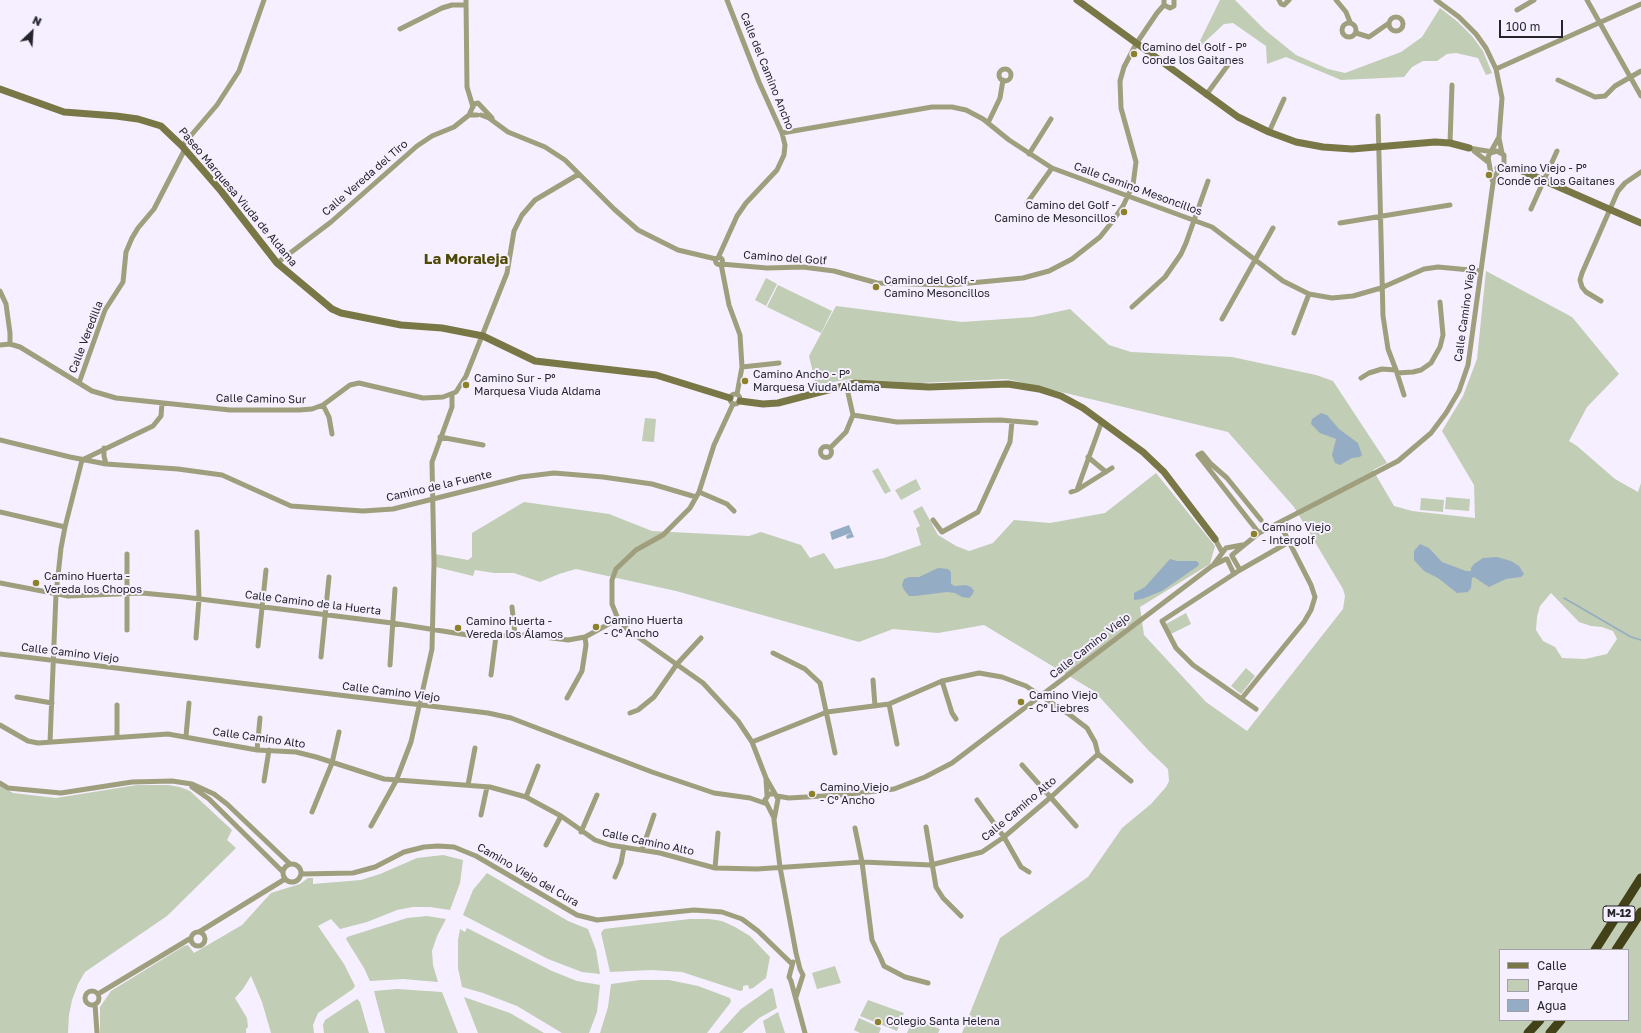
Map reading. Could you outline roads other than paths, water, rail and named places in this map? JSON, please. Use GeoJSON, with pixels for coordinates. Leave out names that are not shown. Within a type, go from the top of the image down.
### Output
{"type":"FeatureCollection","features":[{"type":"Feature","properties":{"kind":"highway","name":"M-12"},"geometry":{"type":"LineString","coordinates":[[1596,949],[1641,878]]}},
{"type":"Feature","properties":{"kind":"highway","name":"M-12"},"geometry":{"type":"LineString","coordinates":[[1617,949],[1641,912]]}},
{"type":"Feature","properties":{"kind":"highway"},"geometry":{"type":"LineString","coordinates":[[1528,1033],[1539,1021]]}},
{"type":"Feature","properties":{"kind":"highway"},"geometry":{"type":"LineString","coordinates":[[1550,1033],[1560,1021]]}},
{"type":"Feature","properties":{"kind":"street","name":"Calle Veredilla"},"geometry":{"type":"LineString","coordinates":[[79,384],[105,310],[123,282],[126,252],[132,238],[138,228],[154,209],[183,147],[217,105],[239,71],[264,0]]}},
{"type":"Feature","properties":{"kind":"street","name":"Calle del Camino Ancho"},"geometry":{"type":"LineString","coordinates":[[719,261],[722,249],[737,216],[746,203],[772,178],[780,165],[785,145],[782,133],[759,82],[727,0]]}},
{"type":"Feature","properties":{"kind":"street"},"geometry":{"type":"LineString","coordinates":[[1077,0],[1238,117],[1269,132],[1296,142],[1323,147],[1352,149],[1435,142],[1450,143],[1469,148],[1502,153]]}},
{"type":"Feature","properties":{"kind":"street","name":"Camino del Golf"},"geometry":{"type":"LineString","coordinates":[[473,107],[479,115],[495,122],[508,132],[553,151],[565,160],[614,209],[638,230],[678,250],[719,261],[767,268],[803,267],[834,271],[877,283],[949,285],[1023,278],[1049,271],[1072,259],[1100,236],[1112,222],[1128,196],[1135,175],[1136,162],[1121,108],[1120,81],[1124,67],[1136,44],[1164,3],[1168,8],[1172,7],[1174,0]]}},
{"type":"Feature","properties":{"kind":"street"},"geometry":{"type":"LineString","coordinates":[[1279,0],[1281,4],[1284,5],[1289,0]]}},
{"type":"Feature","properties":{"kind":"street"},"geometry":{"type":"LineString","coordinates":[[1336,0],[1346,12],[1350,22],[1355,25],[1356,33]]}},
{"type":"Feature","properties":{"kind":"street"},"geometry":{"type":"LineString","coordinates":[[1436,0],[1459,17],[1476,34],[1486,48],[1496,69],[1502,98],[1499,137],[1505,160],[1520,170],[1641,223]]}},
{"type":"Feature","properties":{"kind":"street"},"geometry":{"type":"LineString","coordinates":[[1516,10],[1534,0]]}},
{"type":"Feature","properties":{"kind":"street"},"geometry":{"type":"LineString","coordinates":[[1587,0],[1641,96]]}},
{"type":"Feature","properties":{"kind":"street"},"geometry":{"type":"LineString","coordinates":[[400,29],[442,8],[466,3],[467,84],[473,107]]}},
{"type":"Feature","properties":{"kind":"street"},"geometry":{"type":"LineString","coordinates":[[1496,69],[1600,24],[1641,4]]}},
{"type":"Feature","properties":{"kind":"street"},"geometry":{"type":"LineString","coordinates":[[1350,22],[1342,26],[1343,34],[1351,37],[1356,33]]}},
{"type":"Feature","properties":{"kind":"street"},"geometry":{"type":"LineString","coordinates":[[1356,33],[1369,37],[1389,24]]}},
{"type":"Feature","properties":{"kind":"street"},"geometry":{"type":"LineString","coordinates":[[1206,95],[1228,65]]}},
{"type":"Feature","properties":{"kind":"street"},"geometry":{"type":"LineString","coordinates":[[1558,80],[1594,97],[1605,96],[1630,76],[1641,71]]}},
{"type":"Feature","properties":{"kind":"street"},"geometry":{"type":"LineString","coordinates":[[988,123],[1000,98],[1003,80]]}},
{"type":"Feature","properties":{"kind":"street"},"geometry":{"type":"LineString","coordinates":[[1450,143],[1452,85]]}},
{"type":"Feature","properties":{"kind":"street","name":"Paseo Marquesa Viuda de Aldama"},"geometry":{"type":"LineString","coordinates":[[0,90],[64,112],[116,116],[149,122],[169,132],[221,191],[277,262],[325,305],[341,313],[401,325],[442,328],[483,336],[535,361],[656,375],[735,399],[763,404],[778,403],[846,384],[855,383],[929,387],[1008,384],[1039,389],[1061,396],[1102,421],[1143,452],[1164,472],[1229,557]]}},
{"type":"Feature","properties":{"kind":"street"},"geometry":{"type":"LineString","coordinates":[[470,96],[495,122]]}},
{"type":"Feature","properties":{"kind":"street"},"geometry":{"type":"LineString","coordinates":[[1269,132],[1284,99]]}},
{"type":"Feature","properties":{"kind":"street","name":"Calle Vereda del Tiro"},"geometry":{"type":"LineString","coordinates":[[277,262],[331,222],[417,146],[432,136],[454,127],[469,115],[473,107],[478,103]]}},
{"type":"Feature","properties":{"kind":"street","name":"Calle Camino Mesoncillos"},"geometry":{"type":"LineString","coordinates":[[782,133],[932,107],[952,107],[966,110],[988,123],[1029,154],[1052,168],[1195,220],[1221,232],[1283,281],[1309,294],[1332,298],[1366,293],[1424,270],[1450,267],[1481,271]]}},
{"type":"Feature","properties":{"kind":"street"},"geometry":{"type":"LineString","coordinates":[[469,115],[479,115],[484,109]]}},
{"type":"Feature","properties":{"kind":"street"},"geometry":{"type":"LineString","coordinates":[[1378,116],[1381,288],[1385,333],[1404,395]]}},
{"type":"Feature","properties":{"kind":"street"},"geometry":{"type":"LineString","coordinates":[[1029,154],[1051,119]]}},
{"type":"Feature","properties":{"kind":"street"},"geometry":{"type":"LineString","coordinates":[[1489,164],[1492,152],[1499,137]]}},
{"type":"Feature","properties":{"kind":"street"},"geometry":{"type":"LineString","coordinates":[[1469,148],[1481,155],[1489,164],[1520,170]]}},
{"type":"Feature","properties":{"kind":"street"},"geometry":{"type":"LineString","coordinates":[[1530,209],[1557,151]]}},
{"type":"Feature","properties":{"kind":"street","name":"Calle Camino Viejo"},"geometry":{"type":"LineString","coordinates":[[776,799],[841,795],[894,789],[925,777],[952,763],[1212,566],[1229,557],[1243,544],[1259,534],[1398,461],[1431,433],[1459,391],[1468,365],[1493,183],[1505,160]]}},
{"type":"Feature","properties":{"kind":"street","name":"Calle Camino Viejo"},"geometry":{"type":"LineString","coordinates":[[1489,164],[1493,183]]}},
{"type":"Feature","properties":{"kind":"street"},"geometry":{"type":"LineString","coordinates":[[1027,203],[1052,168]]}},
{"type":"Feature","properties":{"kind":"street"},"geometry":{"type":"LineString","coordinates":[[1601,301],[1586,292],[1580,280],[1609,209],[1618,191],[1625,183],[1641,172]]}},
{"type":"Feature","properties":{"kind":"street"},"geometry":{"type":"LineString","coordinates":[[371,826],[396,781],[411,742],[432,649],[432,462],[452,407],[452,394],[462,384],[483,336],[507,273],[514,231],[522,215],[535,200],[579,174]]}},
{"type":"Feature","properties":{"kind":"street"},"geometry":{"type":"LineString","coordinates":[[1132,308],[1165,277],[1174,265],[1186,243],[1208,181]]}},
{"type":"Feature","properties":{"kind":"street"},"geometry":{"type":"LineString","coordinates":[[1340,223],[1380,218],[1450,205]]}},
{"type":"Feature","properties":{"kind":"street"},"geometry":{"type":"LineString","coordinates":[[1222,319],[1273,228]]}},
{"type":"Feature","properties":{"kind":"street"},"geometry":{"type":"LineString","coordinates":[[719,261],[729,305],[740,335],[742,367],[735,399],[714,445],[698,495],[682,518],[664,535],[636,550],[616,569],[612,580],[612,604],[618,619],[643,642],[703,683],[738,721],[752,742],[776,799],[774,820],[780,867],[795,951],[800,969],[804,975],[796,997]]}},
{"type":"Feature","properties":{"kind":"street"},"geometry":{"type":"LineString","coordinates":[[0,291],[6,304],[10,344]]}},
{"type":"Feature","properties":{"kind":"street"},"geometry":{"type":"LineString","coordinates":[[1294,333],[1309,294]]}},
{"type":"Feature","properties":{"kind":"street"},"geometry":{"type":"LineString","coordinates":[[1361,378],[1375,371],[1421,370],[1431,363],[1440,347],[1443,335],[1440,302]]}},
{"type":"Feature","properties":{"kind":"street","name":"Calle Camino Sur"},"geometry":{"type":"LineString","coordinates":[[0,345],[10,344],[27,351],[92,391],[110,397],[162,403],[261,411],[305,410],[323,405],[354,383],[366,383],[429,399],[452,394]]}},
{"type":"Feature","properties":{"kind":"street"},"geometry":{"type":"LineString","coordinates":[[742,367],[779,363]]}},
{"type":"Feature","properties":{"kind":"street"},"geometry":{"type":"LineString","coordinates":[[830,448],[846,432],[852,415],[846,384]]}},
{"type":"Feature","properties":{"kind":"street"},"geometry":{"type":"LineString","coordinates":[[50,742],[56,594],[65,527],[82,460],[104,448],[153,426],[161,416],[162,403]]}},
{"type":"Feature","properties":{"kind":"street"},"geometry":{"type":"LineString","coordinates":[[323,405],[329,417],[332,434]]}},
{"type":"Feature","properties":{"kind":"street"},"geometry":{"type":"LineString","coordinates":[[852,415],[897,422],[1012,421],[1036,423]]}},
{"type":"Feature","properties":{"kind":"street"},"geometry":{"type":"LineString","coordinates":[[933,520],[942,532],[978,512],[1010,442],[1012,421]]}},
{"type":"Feature","properties":{"kind":"street"},"geometry":{"type":"LineString","coordinates":[[1077,490],[1102,421]]}},
{"type":"Feature","properties":{"kind":"street"},"geometry":{"type":"LineString","coordinates":[[440,437],[483,445]]}},
{"type":"Feature","properties":{"kind":"street","name":"Camino de la Fuente"},"geometry":{"type":"LineString","coordinates":[[0,440],[82,460],[106,464],[178,469],[222,475],[291,506],[363,511],[393,509],[432,498],[521,477],[554,473],[603,477],[652,484],[698,495],[727,504],[734,511]]}},
{"type":"Feature","properties":{"kind":"street"},"geometry":{"type":"LineString","coordinates":[[104,448],[106,464]]}},
{"type":"Feature","properties":{"kind":"street"},"geometry":{"type":"LineString","coordinates":[[1259,534],[1198,455],[1202,453],[1211,464],[1236,487],[1261,520]]}},
{"type":"Feature","properties":{"kind":"street"},"geometry":{"type":"LineString","coordinates":[[1088,457],[1106,472]]}},
{"type":"Feature","properties":{"kind":"street"},"geometry":{"type":"LineString","coordinates":[[1071,492],[1077,490],[1112,468]]}},
{"type":"Feature","properties":{"kind":"street"},"geometry":{"type":"LineString","coordinates":[[0,512],[65,527]]}},
{"type":"Feature","properties":{"kind":"street"},"geometry":{"type":"LineString","coordinates":[[196,638],[199,599],[197,532]]}},
{"type":"Feature","properties":{"kind":"street"},"geometry":{"type":"LineString","coordinates":[[1242,698],[1304,622],[1311,610],[1314,597],[1313,591],[1284,532]]}},
{"type":"Feature","properties":{"kind":"street"},"geometry":{"type":"LineString","coordinates":[[1256,709],[1193,666],[1176,648],[1162,621],[1240,570],[1290,542]]}},
{"type":"Feature","properties":{"kind":"street","name":"Calle Camino Viejo"},"geometry":{"type":"LineString","coordinates":[[1212,566],[1224,550],[1243,544]]}},
{"type":"Feature","properties":{"kind":"street"},"geometry":{"type":"LineString","coordinates":[[1224,550],[1232,550],[1229,557],[1234,574]]}},
{"type":"Feature","properties":{"kind":"street"},"geometry":{"type":"LineString","coordinates":[[127,554],[127,630]]}},
{"type":"Feature","properties":{"kind":"street"},"geometry":{"type":"LineString","coordinates":[[1229,557],[1240,570]]}},
{"type":"Feature","properties":{"kind":"street"},"geometry":{"type":"LineString","coordinates":[[258,646],[266,570]]}},
{"type":"Feature","properties":{"kind":"street"},"geometry":{"type":"LineString","coordinates":[[321,657],[329,577]]}},
{"type":"Feature","properties":{"kind":"street","name":"Calle Camino de la Huerta"},"geometry":{"type":"LineString","coordinates":[[0,583],[56,594],[79,596],[142,593],[199,599],[392,623],[457,635],[515,635],[568,640],[585,638],[618,619]]}},
{"type":"Feature","properties":{"kind":"street"},"geometry":{"type":"LineString","coordinates":[[390,665],[395,589]]}},
{"type":"Feature","properties":{"kind":"street"},"geometry":{"type":"LineString","coordinates":[[512,607],[515,635]]}},
{"type":"Feature","properties":{"kind":"street"},"geometry":{"type":"LineString","coordinates":[[491,675],[496,636]]}},
{"type":"Feature","properties":{"kind":"street"},"geometry":{"type":"LineString","coordinates":[[567,698],[582,671],[586,645],[585,638]]}},
{"type":"Feature","properties":{"kind":"street"},"geometry":{"type":"LineString","coordinates":[[630,713],[642,708],[654,697],[677,664],[701,638]]}},
{"type":"Feature","properties":{"kind":"street"},"geometry":{"type":"LineString","coordinates":[[773,653],[805,669],[820,683],[835,753]]}},
{"type":"Feature","properties":{"kind":"street","name":"Calle Camino Viejo"},"geometry":{"type":"LineString","coordinates":[[0,654],[420,706],[488,713],[511,718],[652,772],[714,793],[750,798],[768,804]]}},
{"type":"Feature","properties":{"kind":"street"},"geometry":{"type":"LineString","coordinates":[[752,742],[827,712],[889,704],[942,681],[962,675],[979,673],[1002,677],[1026,686],[1087,728],[1096,742],[1098,754],[1131,781]]}},
{"type":"Feature","properties":{"kind":"street"},"geometry":{"type":"LineString","coordinates":[[873,680],[875,706]]}},
{"type":"Feature","properties":{"kind":"street"},"geometry":{"type":"LineString","coordinates":[[942,681],[952,713],[956,719]]}},
{"type":"Feature","properties":{"kind":"street"},"geometry":{"type":"LineString","coordinates":[[17,697],[52,703]]}},
{"type":"Feature","properties":{"kind":"street"},"geometry":{"type":"LineString","coordinates":[[186,736],[189,703]]}},
{"type":"Feature","properties":{"kind":"street"},"geometry":{"type":"LineString","coordinates":[[889,704],[896,744]]}},
{"type":"Feature","properties":{"kind":"street"},"geometry":{"type":"LineString","coordinates":[[117,737],[118,705]]}},
{"type":"Feature","properties":{"kind":"street"},"geometry":{"type":"LineString","coordinates":[[257,750],[260,718]]}},
{"type":"Feature","properties":{"kind":"street","name":"Calle Camino Alto"},"geometry":{"type":"LineString","coordinates":[[0,725],[28,741],[38,743],[148,734],[186,736],[222,745],[257,750],[296,752],[396,781],[487,787],[526,797],[561,816],[581,832],[595,840],[660,853],[715,868],[757,869],[862,862],[931,865],[982,852],[1004,837],[1098,754]]}},
{"type":"Feature","properties":{"kind":"street"},"geometry":{"type":"LineString","coordinates":[[312,812],[332,763],[339,732]]}},
{"type":"Feature","properties":{"kind":"street"},"geometry":{"type":"LineString","coordinates":[[468,785],[475,748]]}},
{"type":"Feature","properties":{"kind":"street"},"geometry":{"type":"LineString","coordinates":[[264,781],[268,750]]}},
{"type":"Feature","properties":{"kind":"street"},"geometry":{"type":"LineString","coordinates":[[1022,765],[1076,826]]}},
{"type":"Feature","properties":{"kind":"street"},"geometry":{"type":"LineString","coordinates":[[526,797],[538,766]]}},
{"type":"Feature","properties":{"kind":"street"},"geometry":{"type":"LineString","coordinates":[[766,778],[768,804],[774,820]]}},
{"type":"Feature","properties":{"kind":"street"},"geometry":{"type":"LineString","coordinates":[[0,783],[8,788],[61,793],[132,782],[158,781],[192,784],[214,794],[227,804],[290,864],[299,867],[301,874],[295,881],[285,879],[199,932],[194,933],[192,940]]}},
{"type":"Feature","properties":{"kind":"street"},"geometry":{"type":"LineString","coordinates":[[182,783],[201,792],[209,799],[283,872],[285,879]]}},
{"type":"Feature","properties":{"kind":"street"},"geometry":{"type":"LineString","coordinates":[[481,815],[487,787]]}},
{"type":"Feature","properties":{"kind":"street"},"geometry":{"type":"LineString","coordinates":[[581,832],[597,795]]}},
{"type":"Feature","properties":{"kind":"street"},"geometry":{"type":"LineString","coordinates":[[750,798],[767,796],[776,799]]}},
{"type":"Feature","properties":{"kind":"street"},"geometry":{"type":"LineString","coordinates":[[768,804],[773,806],[776,799]]}},
{"type":"Feature","properties":{"kind":"street"},"geometry":{"type":"LineString","coordinates":[[978,800],[1004,837],[1021,867],[1029,872]]}},
{"type":"Feature","properties":{"kind":"street"},"geometry":{"type":"LineString","coordinates":[[642,850],[654,815]]}},
{"type":"Feature","properties":{"kind":"street"},"geometry":{"type":"LineString","coordinates":[[546,844],[561,816]]}},
{"type":"Feature","properties":{"kind":"street"},"geometry":{"type":"LineString","coordinates":[[926,827],[930,845],[931,865],[936,887],[943,898],[962,916]]}},
{"type":"Feature","properties":{"kind":"street"},"geometry":{"type":"LineString","coordinates":[[855,828],[862,862],[872,940],[880,959],[884,966],[905,977],[928,983]]}},
{"type":"Feature","properties":{"kind":"street"},"geometry":{"type":"LineString","coordinates":[[715,868],[718,833]]}},
{"type":"Feature","properties":{"kind":"street","name":"Camino Viejo del Cura"},"geometry":{"type":"LineString","coordinates":[[301,874],[353,873],[375,867],[404,852],[424,847],[454,847],[476,856],[577,915],[597,920],[694,910],[722,912],[742,919],[783,953],[792,964]]}},
{"type":"Feature","properties":{"kind":"street"},"geometry":{"type":"LineString","coordinates":[[615,877],[621,863],[624,847]]}},
{"type":"Feature","properties":{"kind":"street"},"geometry":{"type":"LineString","coordinates":[[283,872],[284,869],[290,864]]}},
{"type":"Feature","properties":{"kind":"street"},"geometry":{"type":"LineString","coordinates":[[192,940],[196,945],[200,946],[205,939],[206,931],[210,925]]}},
{"type":"Feature","properties":{"kind":"street"},"geometry":{"type":"LineString","coordinates":[[199,932],[203,934],[205,939]]}},
{"type":"Feature","properties":{"kind":"street"},"geometry":{"type":"LineString","coordinates":[[98,994],[182,944],[192,940]]}},
{"type":"Feature","properties":{"kind":"street"},"geometry":{"type":"LineString","coordinates":[[783,953],[795,951]]}},
{"type":"Feature","properties":{"kind":"street"},"geometry":{"type":"LineString","coordinates":[[795,951],[789,975],[792,981],[805,1033]]}},
{"type":"Feature","properties":{"kind":"street"},"geometry":{"type":"LineString","coordinates":[[791,970],[795,968],[800,969]]}},
{"type":"Feature","properties":{"kind":"street"},"geometry":{"type":"LineString","coordinates":[[792,981],[796,983],[801,982]]}},
{"type":"Feature","properties":{"kind":"street"},"geometry":{"type":"LineString","coordinates":[[95,1004],[88,1003],[85,997],[90,992],[94,991],[98,994]]}},
{"type":"Feature","properties":{"kind":"street"},"geometry":{"type":"LineString","coordinates":[[97,1033],[95,1004],[99,1000],[98,994]]}},
{"type":"Feature","properties":{"kind":"water"},"geometry":{"type":"Polygon","coordinates":[[[1321,413],[1327,415],[1339,429],[1358,443],[1362,455],[1360,457],[1352,458],[1340,465],[1335,463],[1332,455],[1336,439],[1320,433],[1311,424],[1312,419],[1321,413]]]}},
{"type":"Feature","properties":{"kind":"water"},"geometry":{"type":"Polygon","coordinates":[[[849,525],[854,537],[847,539],[846,536],[851,533],[832,540],[830,532],[849,525]]]}},
{"type":"Feature","properties":{"kind":"water"},"geometry":{"type":"Polygon","coordinates":[[[1420,544],[1429,548],[1442,562],[1466,571],[1471,571],[1474,564],[1483,558],[1497,557],[1511,561],[1519,566],[1524,574],[1521,577],[1506,579],[1489,587],[1474,577],[1472,578],[1471,588],[1468,592],[1457,593],[1438,578],[1424,571],[1414,560],[1414,551],[1420,544]]]}},
{"type":"Feature","properties":{"kind":"water"},"geometry":{"type":"Polygon","coordinates":[[[1170,559],[1177,561],[1196,561],[1199,563],[1198,566],[1162,591],[1142,599],[1134,600],[1134,593],[1145,587],[1170,559]]]}},
{"type":"Feature","properties":{"kind":"water"},"geometry":{"type":"Polygon","coordinates":[[[938,568],[948,569],[951,572],[951,584],[955,586],[966,585],[971,587],[974,591],[972,595],[969,598],[947,592],[909,596],[904,590],[902,585],[904,579],[909,577],[919,577],[938,568]]]}},
{"type":"Feature","properties":{"kind":"waterway"},"geometry":{"type":"LineString","coordinates":[[1564,598],[1631,637],[1641,640]]}},
{"type":"Feature","properties":{"kind":"place","name":"Camino del Golf - Pº Conde los Gaitanes"},"geometry":{"type":"Point","coordinates":[1134,54]}},
{"type":"Feature","properties":{"kind":"place","name":"Camino Viejo - Pº Conde de los Gaitanes"},"geometry":{"type":"Point","coordinates":[1489,175]}},
{"type":"Feature","properties":{"kind":"place","name":"Camino del Golf - Camino de Mesoncillos"},"geometry":{"type":"Point","coordinates":[1124,212]}},
{"type":"Feature","properties":{"kind":"place","name":"Camino del Golf - Camino Mesoncillos"},"geometry":{"type":"Point","coordinates":[876,287]}},
{"type":"Feature","properties":{"kind":"place","name":"Camino Ancho - Pº Marquesa Viuda Aldama"},"geometry":{"type":"Point","coordinates":[745,381]}},
{"type":"Feature","properties":{"kind":"place","name":"Camino Sur - Pº Marquesa Viuda Aldama"},"geometry":{"type":"Point","coordinates":[466,385]}},
{"type":"Feature","properties":{"kind":"place","name":"Camino Viejo - Intergolf"},"geometry":{"type":"Point","coordinates":[1254,534]}},
{"type":"Feature","properties":{"kind":"place","name":"Camino Huerta - Vereda los Chopos"},"geometry":{"type":"Point","coordinates":[36,583]}},
{"type":"Feature","properties":{"kind":"place","name":"Camino Huerta - Cº Ancho"},"geometry":{"type":"Point","coordinates":[596,627]}},
{"type":"Feature","properties":{"kind":"place","name":"Camino Huerta - Vereda los Álamos"},"geometry":{"type":"Point","coordinates":[458,628]}},
{"type":"Feature","properties":{"kind":"place","name":"Camino Viejo - Cº Liebres"},"geometry":{"type":"Point","coordinates":[1021,702]}},
{"type":"Feature","properties":{"kind":"place","name":"Camino Viejo - Cº Ancho"},"geometry":{"type":"Point","coordinates":[812,794]}},
{"type":"Feature","properties":{"kind":"place","name":"Colegio Santa Helena"},"geometry":{"type":"Point","coordinates":[878,1022]}},
{"type":"Feature","properties":{"kind":"district","name":"La Moraleja"},"geometry":{"type":"Point","coordinates":[466,259]}}]}
